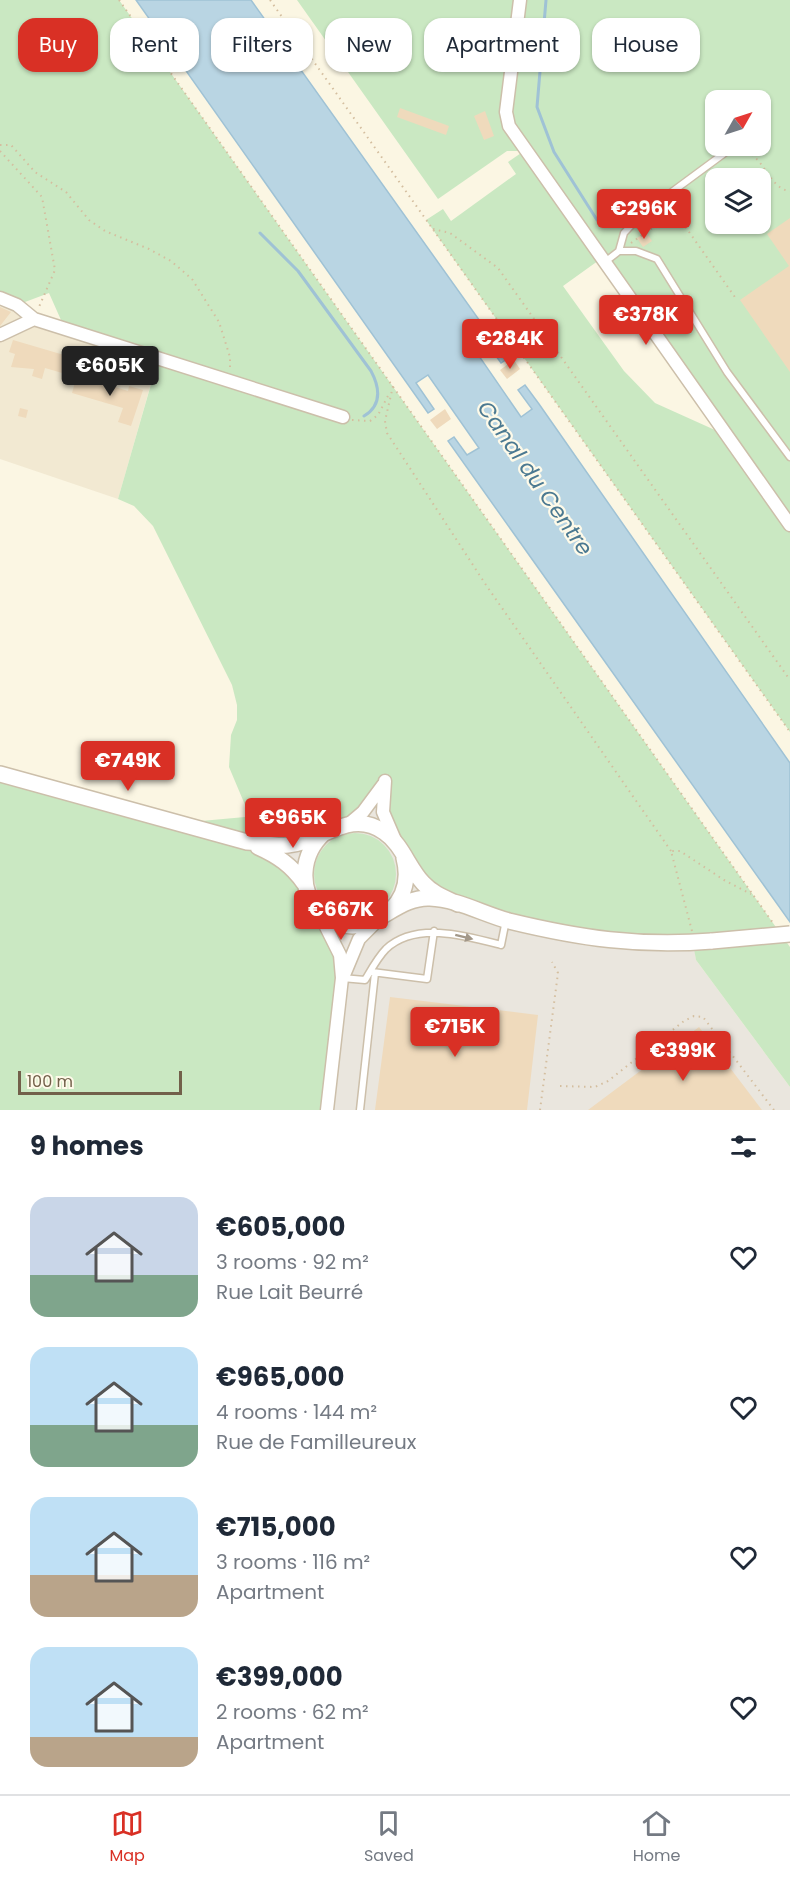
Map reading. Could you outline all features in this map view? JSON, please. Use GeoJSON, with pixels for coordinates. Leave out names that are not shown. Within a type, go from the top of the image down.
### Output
{"type":"FeatureCollection","features":[{"type":"Feature","properties":{"kind":"street"},"geometry":{"type":"LineString","coordinates":[[520,0],[506,112],[509,126],[790,525]]}},
{"type":"Feature","properties":{"kind":"street"},"geometry":{"type":"LineString","coordinates":[[0,298],[17,305],[34,320],[343,417]]}},
{"type":"Feature","properties":{"kind":"street"},"geometry":{"type":"LineString","coordinates":[[0,335],[34,320]]}},
{"type":"Feature","properties":{"kind":"street"},"geometry":{"type":"LineString","coordinates":[[0,774],[247,842],[277,855],[294,868],[304,883],[340,955],[342,978],[327,1110]]}},
{"type":"Feature","properties":{"kind":"street"},"geometry":{"type":"LineString","coordinates":[[247,842],[289,845],[350,823],[372,802],[385,781],[383,812],[406,867],[404,891],[397,904],[359,939],[342,978]]}},
{"type":"Feature","properties":{"kind":"street"},"geometry":{"type":"LineString","coordinates":[[350,823],[367,824],[383,831],[400,850],[423,883],[436,894],[506,920],[585,938],[662,945],[784,932]]}},
{"type":"Feature","properties":{"kind":"street"},"geometry":{"type":"LineString","coordinates":[[304,883],[305,860],[315,842],[324,833]]}},
{"type":"Feature","properties":{"kind":"street"},"geometry":{"type":"LineString","coordinates":[[317,909],[336,922],[347,925],[382,918],[413,901],[430,898],[458,904]]}},
{"type":"Feature","properties":{"kind":"lane"},"geometry":{"type":"LineString","coordinates":[[619,251],[624,233],[642,214],[721,156]]}},
{"type":"Feature","properties":{"kind":"lane"},"geometry":{"type":"LineString","coordinates":[[604,262],[619,251],[636,250],[657,259],[727,372],[790,457]]}},
{"type":"Feature","properties":{"kind":"lane"},"geometry":{"type":"LineString","coordinates":[[342,978],[365,980],[386,949],[411,937],[434,931],[501,945],[506,920]]}},
{"type":"Feature","properties":{"kind":"lane"},"geometry":{"type":"LineString","coordinates":[[372,972],[427,980],[434,931]]}},
{"type":"Feature","properties":{"kind":"lane"},"geometry":{"type":"LineString","coordinates":[[360,1110],[372,972]]}},
{"type":"Feature","properties":{"kind":"path"},"geometry":{"type":"LineString","coordinates":[[119,0],[754,895],[784,932]]}},
{"type":"Feature","properties":{"kind":"path"},"geometry":{"type":"LineString","coordinates":[[270,0],[790,732]]}},
{"type":"Feature","properties":{"kind":"path"},"geometry":{"type":"LineString","coordinates":[[0,145],[11,146],[35,172],[66,192],[89,220],[105,231],[149,249],[171,261],[192,279],[219,322],[230,357],[230,382]]}},
{"type":"Feature","properties":{"kind":"path"},"geometry":{"type":"LineString","coordinates":[[0,151],[42,197],[55,270],[34,320]]}},
{"type":"Feature","properties":{"kind":"path"},"geometry":{"type":"LineString","coordinates":[[754,156],[780,186],[790,191]]}},
{"type":"Feature","properties":{"kind":"path"},"geometry":{"type":"LineString","coordinates":[[619,251],[675,212],[737,300]]}},
{"type":"Feature","properties":{"kind":"path"},"geometry":{"type":"LineString","coordinates":[[433,229],[450,232],[498,268],[790,680]]}},
{"type":"Feature","properties":{"kind":"path"},"geometry":{"type":"LineString","coordinates":[[343,417],[361,423],[370,421],[378,415],[393,387]]}},
{"type":"Feature","properties":{"kind":"path"},"geometry":{"type":"LineString","coordinates":[[393,387],[385,421],[387,433],[486,585],[671,851],[694,943]]}},
{"type":"Feature","properties":{"kind":"path"},"geometry":{"type":"LineString","coordinates":[[671,851],[680,851],[724,880],[754,895]]}},
{"type":"Feature","properties":{"kind":"path"},"geometry":{"type":"LineString","coordinates":[[540,1110],[558,973],[552,962]]}},
{"type":"Feature","properties":{"kind":"path"},"geometry":{"type":"LineString","coordinates":[[560,1086],[595,1087],[608,1081],[684,1021],[694,1016],[703,1017],[774,1110]]}},
{"type":"Feature","properties":{"kind":"shaded area"},"geometry":{"type":"Polygon","coordinates":[[[0,298],[34,320],[158,359],[118,499],[0,459],[0,298]]]}},
{"type":"Feature","properties":{"kind":"shaded area"},"geometry":{"type":"Polygon","coordinates":[[[373,485],[694,943],[696,960],[790,1087],[790,1110],[0,1110],[0,809],[226,876],[373,485]]]}},
{"type":"Feature","properties":{"kind":"green space"},"geometry":{"type":"Polygon","coordinates":[[[0,0],[119,0],[132,18],[110,18],[110,72],[170,72],[790,947],[790,1087],[696,960],[693,943],[585,938],[436,894],[403,855],[383,796],[324,833],[250,842],[294,868],[340,955],[327,1110],[0,1110],[0,774],[179,823],[245,817],[248,812],[229,767],[231,735],[237,720],[237,705],[232,685],[153,526],[134,506],[118,499],[158,360],[65,329],[49,293],[17,305],[0,298],[0,0]]]}},
{"type":"Feature","properties":{"kind":"green space"},"geometry":{"type":"Polygon","coordinates":[[[297,0],[790,0],[790,732],[426,220],[443,209],[451,221],[516,174],[508,162],[524,151],[507,151],[438,199],[348,72],[412,72],[412,18],[325,18],[325,40],[313,23],[313,18],[310,18],[297,0]],[[602,258],[563,286],[624,371],[655,403],[726,435],[602,258]]]}},
{"type":"Feature","properties":{"kind":"green space"},"geometry":{"type":"Polygon","coordinates":[[[355,833],[371,836],[384,845],[393,858],[396,874],[393,890],[384,903],[371,912],[355,915],[339,912],[326,903],[317,890],[314,874],[317,858],[326,845],[339,836],[355,833]]]}},
{"type":"Feature","properties":{"kind":"water","name":"Canal du Centre"},"geometry":{"type":"Polygon","coordinates":[[[136,0],[251,0],[264,18],[211,18],[211,72],[302,72],[507,359],[501,363],[481,335],[470,343],[521,417],[532,409],[518,390],[525,385],[539,404],[790,763],[790,922],[448,441],[454,437],[467,455],[479,448],[428,375],[416,383],[434,409],[428,413],[187,72],[199,72],[199,18],[149,18],[136,0]]]}},
{"type":"Feature","properties":{"kind":"building"},"geometry":{"type":"Polygon","coordinates":[[[400,108],[449,126],[446,135],[397,117],[400,108]]]}},
{"type":"Feature","properties":{"kind":"building"},"geometry":{"type":"Polygon","coordinates":[[[485,111],[494,136],[484,140],[474,116],[485,111]]]}},
{"type":"Feature","properties":{"kind":"building"},"geometry":{"type":"Polygon","coordinates":[[[790,218],[790,372],[740,300],[789,266],[767,234],[771,234],[771,231],[790,218]]]}},
{"type":"Feature","properties":{"kind":"building"},"geometry":{"type":"Polygon","coordinates":[[[646,232],[652,241],[643,247],[637,238],[646,232]]]}},
{"type":"Feature","properties":{"kind":"building"},"geometry":{"type":"Polygon","coordinates":[[[0,307],[11,312],[0,326],[0,307]]]}},
{"type":"Feature","properties":{"kind":"building"},"geometry":{"type":"Polygon","coordinates":[[[13,340],[81,360],[76,377],[45,368],[42,379],[32,376],[34,369],[11,367],[15,354],[9,352],[13,340]]]}},
{"type":"Feature","properties":{"kind":"building"},"geometry":{"type":"Polygon","coordinates":[[[514,360],[520,369],[507,379],[500,370],[514,360]]]}},
{"type":"Feature","properties":{"kind":"building"},"geometry":{"type":"Polygon","coordinates":[[[77,375],[128,391],[129,386],[143,390],[131,426],[118,422],[123,408],[72,393],[77,375]]]}},
{"type":"Feature","properties":{"kind":"building"},"geometry":{"type":"Polygon","coordinates":[[[20,408],[28,410],[26,418],[18,416],[20,408]]]}},
{"type":"Feature","properties":{"kind":"building"},"geometry":{"type":"Polygon","coordinates":[[[445,409],[451,419],[437,429],[430,420],[445,409]]]}},
{"type":"Feature","properties":{"kind":"building"},"geometry":{"type":"Polygon","coordinates":[[[390,997],[538,1015],[527,1110],[375,1110],[390,997]]]}},
{"type":"Feature","properties":{"kind":"building"},"geometry":{"type":"Polygon","coordinates":[[[699,1027],[762,1110],[588,1110],[699,1027]]]}},
{"type":"Feature","properties":{"kind":"waterway"},"geometry":{"type":"LineString","coordinates":[[546,0],[537,107],[554,152],[597,220]]}},
{"type":"Feature","properties":{"kind":"waterway"},"geometry":{"type":"LineString","coordinates":[[260,233],[298,271],[371,371],[378,396],[374,407],[364,416]]}}]}
